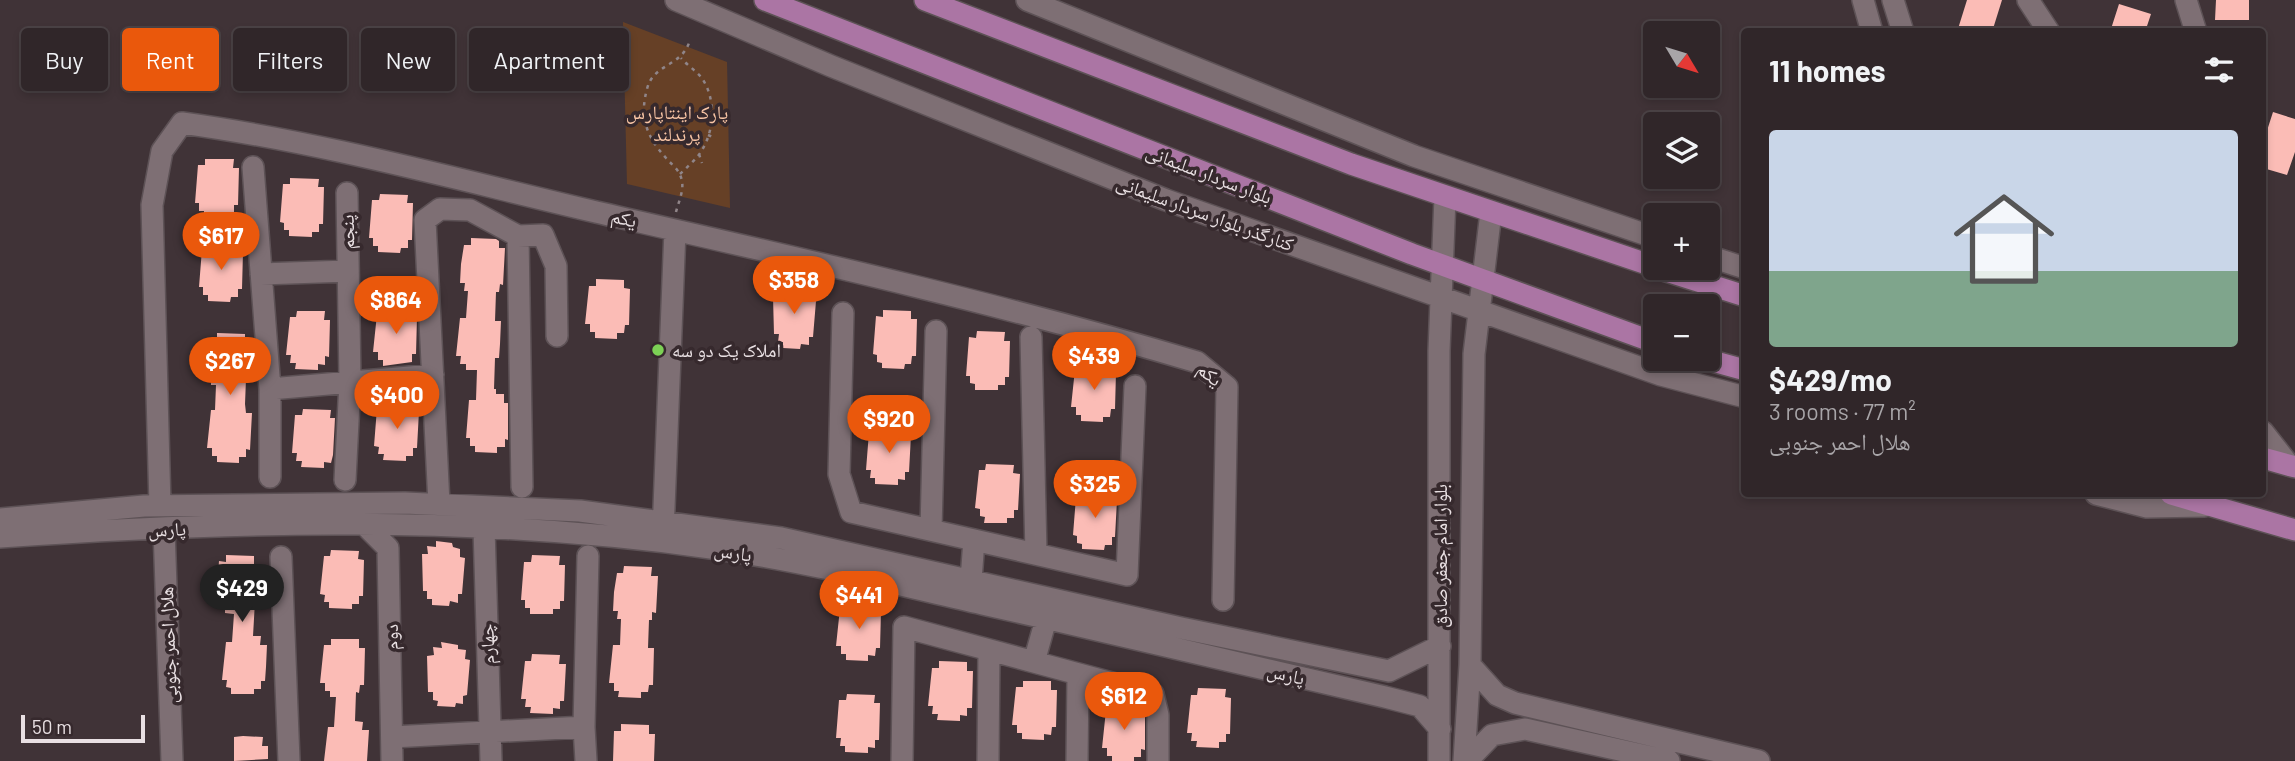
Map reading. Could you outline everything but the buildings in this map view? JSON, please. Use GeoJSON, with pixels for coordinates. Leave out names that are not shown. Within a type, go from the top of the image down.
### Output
{"type":"FeatureCollection","features":[{"type":"Feature","properties":{"kind":"main road","name":"بلوار سردار سلیمانی"},"geometry":{"type":"LineString","coordinates":[[765,0],[1443,265],[1643,338]]}},
{"type":"Feature","properties":{"kind":"main road"},"geometry":{"type":"LineString","coordinates":[[925,0],[1352,164],[1643,263]]}},
{"type":"Feature","properties":{"kind":"main road"},"geometry":{"type":"LineString","coordinates":[[1693,280],[1741,295]]}},
{"type":"Feature","properties":{"kind":"main road"},"geometry":{"type":"LineString","coordinates":[[1720,363],[1741,369]]}},
{"type":"Feature","properties":{"kind":"main road"},"geometry":{"type":"LineString","coordinates":[[2266,459],[2293,465]]}},
{"type":"Feature","properties":{"kind":"main road"},"geometry":{"type":"LineString","coordinates":[[2182,497],[2295,530]]}},
{"type":"Feature","properties":{"kind":"main road"},"geometry":{"type":"LineString","coordinates":[[2265,522],[2295,545]]}},
{"type":"Feature","properties":{"kind":"street","name":"کنارگذر بلوار سردار سلیمانی"},"geometry":{"type":"LineString","coordinates":[[676,0],[1166,200],[1661,374],[1741,396]]}},
{"type":"Feature","properties":{"kind":"street"},"geometry":{"type":"LineString","coordinates":[[703,0],[720,19]]}},
{"type":"Feature","properties":{"kind":"street"},"geometry":{"type":"LineString","coordinates":[[1027,0],[1414,156],[1643,234]]}},
{"type":"Feature","properties":{"kind":"street"},"geometry":{"type":"LineString","coordinates":[[1863,0],[1871,28]]}},
{"type":"Feature","properties":{"kind":"street"},"geometry":{"type":"LineString","coordinates":[[1894,0],[1902,28]]}},
{"type":"Feature","properties":{"kind":"street"},"geometry":{"type":"LineString","coordinates":[[2028,0],[2046,28]]}},
{"type":"Feature","properties":{"kind":"street"},"geometry":{"type":"LineString","coordinates":[[2186,0],[2195,28]]}},
{"type":"Feature","properties":{"kind":"street","name":"یکم"},"geometry":{"type":"LineString","coordinates":[[160,506],[152,205],[162,151],[182,123],[225,129],[380,162],[889,279],[1197,362],[1227,387],[1223,600]]}},
{"type":"Feature","properties":{"kind":"street"},"geometry":{"type":"LineString","coordinates":[[253,167],[270,389],[270,477]]}},
{"type":"Feature","properties":{"kind":"street","name":"پنجم"},"geometry":{"type":"LineString","coordinates":[[345,480],[350,382],[347,193]]}},
{"type":"Feature","properties":{"kind":"street","name":"بلوار امام جعفر صادق"},"geometry":{"type":"LineString","coordinates":[[1439,761],[1439,351],[1445,197]]}},
{"type":"Feature","properties":{"kind":"street"},"geometry":{"type":"LineString","coordinates":[[439,504],[425,220],[440,209],[470,210],[518,236],[543,235],[556,266],[557,336]]}},
{"type":"Feature","properties":{"kind":"street","name":"بلوار امام جعفر صادق"},"geometry":{"type":"LineString","coordinates":[[1465,761],[1474,354],[1491,212]]}},
{"type":"Feature","properties":{"kind":"street"},"geometry":{"type":"LineString","coordinates":[[662,542],[676,230]]}},
{"type":"Feature","properties":{"kind":"street"},"geometry":{"type":"LineString","coordinates":[[518,236],[522,487]]}},
{"type":"Feature","properties":{"kind":"street"},"geometry":{"type":"LineString","coordinates":[[1720,260],[1741,267]]}},
{"type":"Feature","properties":{"kind":"street"},"geometry":{"type":"LineString","coordinates":[[261,274],[348,271]]}},
{"type":"Feature","properties":{"kind":"street"},"geometry":{"type":"LineString","coordinates":[[844,313],[839,474],[852,512],[1127,575],[1135,386]]}},
{"type":"Feature","properties":{"kind":"street"},"geometry":{"type":"LineString","coordinates":[[931,530],[936,331]]}},
{"type":"Feature","properties":{"kind":"street"},"geometry":{"type":"LineString","coordinates":[[1031,337],[1036,555]]}},
{"type":"Feature","properties":{"kind":"street"},"geometry":{"type":"LineString","coordinates":[[1439,351],[1451,345],[1465,347],[1474,354]]}},
{"type":"Feature","properties":{"kind":"street"},"geometry":{"type":"LineString","coordinates":[[270,389],[433,375]]}},
{"type":"Feature","properties":{"kind":"street"},"geometry":{"type":"LineString","coordinates":[[2266,435],[2293,465]]}},
{"type":"Feature","properties":{"kind":"street"},"geometry":{"type":"LineString","coordinates":[[2107,497],[2147,508],[2214,506]]}},
{"type":"Feature","properties":{"kind":"street","name":"پارس"},"geometry":{"type":"LineString","coordinates":[[0,519],[160,506],[439,504],[580,511],[664,520],[782,538],[1389,671]]}},
{"type":"Feature","properties":{"kind":"street"},"geometry":{"type":"LineString","coordinates":[[363,523],[387,548],[406,524]]}},
{"type":"Feature","properties":{"kind":"street","name":"پارس"},"geometry":{"type":"LineString","coordinates":[[0,537],[363,523],[588,533],[662,542],[828,568],[1385,696],[1420,706],[1440,729]]}},
{"type":"Feature","properties":{"kind":"street","name":"چهارم"},"geometry":{"type":"LineString","coordinates":[[484,528],[491,761]]}},
{"type":"Feature","properties":{"kind":"street","name":"هلال احمر جنوبی"},"geometry":{"type":"LineString","coordinates":[[164,529],[172,761]]}},
{"type":"Feature","properties":{"kind":"street"},"geometry":{"type":"LineString","coordinates":[[971,580],[974,540]]}},
{"type":"Feature","properties":{"kind":"street","name":"دوم"},"geometry":{"type":"LineString","coordinates":[[387,548],[392,761]]}},
{"type":"Feature","properties":{"kind":"street"},"geometry":{"type":"LineString","coordinates":[[586,761],[584,727],[588,556]]}},
{"type":"Feature","properties":{"kind":"street"},"geometry":{"type":"LineString","coordinates":[[281,557],[289,761]]}},
{"type":"Feature","properties":{"kind":"street"},"geometry":{"type":"LineString","coordinates":[[1034,662],[1046,619]]}},
{"type":"Feature","properties":{"kind":"street"},"geometry":{"type":"LineString","coordinates":[[902,761],[904,627],[1153,694],[1158,715],[1158,761]]}},
{"type":"Feature","properties":{"kind":"street"},"geometry":{"type":"LineString","coordinates":[[1385,696],[1395,689],[1396,681],[1389,671],[1440,646]]}},
{"type":"Feature","properties":{"kind":"street"},"geometry":{"type":"LineString","coordinates":[[988,761],[989,650]]}},
{"type":"Feature","properties":{"kind":"street"},"geometry":{"type":"LineString","coordinates":[[1469,664],[1497,695],[1516,703],[1759,761]]}},
{"type":"Feature","properties":{"kind":"street"},"geometry":{"type":"LineString","coordinates":[[1077,761],[1078,674]]}},
{"type":"Feature","properties":{"kind":"street"},"geometry":{"type":"LineString","coordinates":[[392,737],[584,727]]}},
{"type":"Feature","properties":{"kind":"street"},"geometry":{"type":"LineString","coordinates":[[1465,761],[1492,735],[1525,729],[1669,761]]}},
{"type":"Feature","properties":{"kind":"path"},"geometry":{"type":"LineString","coordinates":[[676,230],[676,210],[683,190],[680,174],[654,145],[644,125],[647,86],[654,74],[680,58],[689,43]]}},
{"type":"Feature","properties":{"kind":"path"},"geometry":{"type":"LineString","coordinates":[[680,58],[701,77],[712,103],[708,135],[699,154],[680,174]]}},
{"type":"Feature","properties":{"kind":"path"},"geometry":{"type":"LineString","coordinates":[[709,91],[716,90]]}},
{"type":"Feature","properties":{"kind":"path"},"geometry":{"type":"LineString","coordinates":[[711,125],[717,127]]}},
{"type":"Feature","properties":{"kind":"path"},"geometry":{"type":"LineString","coordinates":[[708,135],[715,138]]}},
{"type":"Feature","properties":{"kind":"path"},"geometry":{"type":"LineString","coordinates":[[699,154],[702,163]]}},
{"type":"Feature","properties":{"kind":"green space","name":"پارک اینتاپارس پرندلند"},"geometry":{"type":"Polygon","coordinates":[[[623,22],[727,62],[730,208],[627,184],[625,91],[629,91],[629,28],[623,28],[623,22]]]}},
{"type":"Feature","properties":{"kind":"place","name":"املاک یک دو سه"},"geometry":{"type":"Point","coordinates":[658,350]}}]}
